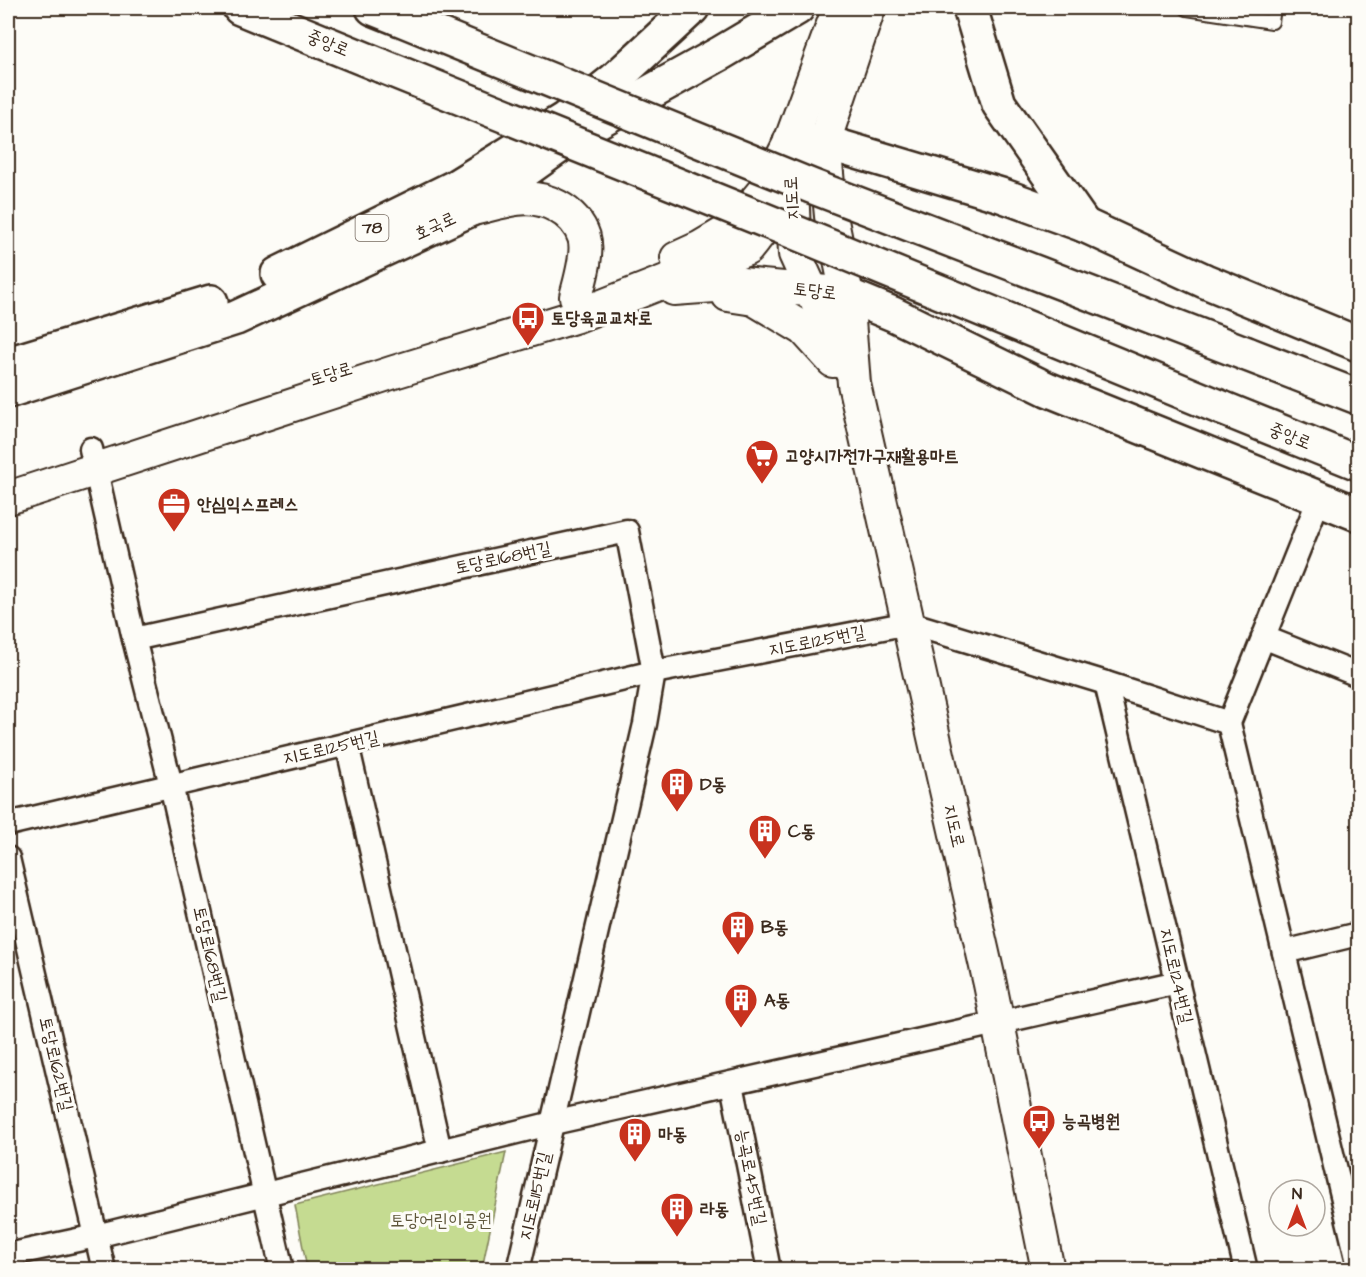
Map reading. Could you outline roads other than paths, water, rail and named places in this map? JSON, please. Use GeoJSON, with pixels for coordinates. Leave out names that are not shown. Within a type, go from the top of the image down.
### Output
{"type":"FeatureCollection","features":[{"type":"Feature","properties":{"kind":"main road","name":"중앙로"},"geometry":{"type":"LineString","coordinates":[[240,8],[1359,463]]}},
{"type":"Feature","properties":{"kind":"main road","name":"호국로"},"geometry":{"type":"LineString","coordinates":[[8,364],[238,294],[455,187],[565,118],[613,81],[692,8]]}},
{"type":"Feature","properties":{"kind":"main road","name":"호국로"},"geometry":{"type":"LineString","coordinates":[[8,390],[236,318],[471,209],[582,130],[797,8]]}},
{"type":"Feature","properties":{"kind":"main road","name":"지도로"},"geometry":{"type":"LineString","coordinates":[[839,8],[790,142],[792,193],[795,254],[854,384]]}},
{"type":"Feature","properties":{"kind":"main road","name":"지도로"},"geometry":{"type":"LineString","coordinates":[[869,8],[824,142],[831,216],[847,295],[854,384],[998,1022],[1048,1269]]}},
{"type":"Feature","properties":{"kind":"main road"},"geometry":{"type":"LineString","coordinates":[[970,8],[999,104],[1084,225]]}},
{"type":"Feature","properties":{"kind":"main road"},"geometry":{"type":"LineString","coordinates":[[385,13],[811,186],[1359,397]]}},
{"type":"Feature","properties":{"kind":"main road"},"geometry":{"type":"LineString","coordinates":[[790,142],[824,142],[1001,195],[1084,225],[1205,281],[1359,344]]}},
{"type":"Feature","properties":{"kind":"main road","name":"토당로"},"geometry":{"type":"LineString","coordinates":[[8,498],[94,459],[576,297],[630,281],[733,228],[767,187],[790,142]]}},
{"type":"Feature","properties":{"kind":"main road","name":"토당로"},"geometry":{"type":"LineString","coordinates":[[8,475],[94,459],[394,372],[577,316],[691,278],[747,249],[792,193],[824,142]]}},
{"type":"Feature","properties":{"kind":"main road"},"geometry":{"type":"LineString","coordinates":[[471,209],[518,198],[545,201],[570,214],[584,238],[583,267],[576,297]]}},
{"type":"Feature","properties":{"kind":"main road","name":"토당로"},"geometry":{"type":"LineString","coordinates":[[653,269],[691,278],[742,284],[807,281],[847,295]]}},
{"type":"Feature","properties":{"kind":"main road"},"geometry":{"type":"LineString","coordinates":[[691,278],[754,299],[804,329],[854,384]]}},
{"type":"Feature","properties":{"kind":"main road"},"geometry":{"type":"LineString","coordinates":[[847,295],[893,314],[1047,389],[1359,514]]}},
{"type":"Feature","properties":{"kind":"street","name":"토당로168번길"},"geometry":{"type":"LineString","coordinates":[[94,459],[282,1269]]}},
{"type":"Feature","properties":{"kind":"street"},"geometry":{"type":"LineString","coordinates":[[1319,499],[1228,723],[1359,1262]]}},
{"type":"Feature","properties":{"kind":"street","name":"토당로168번길"},"geometry":{"type":"LineString","coordinates":[[134,639],[627,531],[654,672]]}},
{"type":"Feature","properties":{"kind":"street"},"geometry":{"type":"LineString","coordinates":[[909,623],[1228,723]]}},
{"type":"Feature","properties":{"kind":"street","name":"지도로125번길"},"geometry":{"type":"LineString","coordinates":[[8,824],[654,672],[909,623]]}},
{"type":"Feature","properties":{"kind":"street"},"geometry":{"type":"LineString","coordinates":[[1263,637],[1359,675]]}},
{"type":"Feature","properties":{"kind":"street"},"geometry":{"type":"LineString","coordinates":[[553,1123],[645,724],[654,672]]}},
{"type":"Feature","properties":{"kind":"street","name":"지도로124번길"},"geometry":{"type":"LineString","coordinates":[[1106,683],[1246,1269]]}},
{"type":"Feature","properties":{"kind":"street"},"geometry":{"type":"LineString","coordinates":[[347,744],[440,1151]]}},
{"type":"Feature","properties":{"kind":"street","name":"토당로162번길"},"geometry":{"type":"LineString","coordinates":[[8,858],[104,1269]]}},
{"type":"Feature","properties":{"kind":"street"},"geometry":{"type":"LineString","coordinates":[[1284,952],[1359,934]]}},
{"type":"Feature","properties":{"kind":"street"},"geometry":{"type":"LineString","coordinates":[[8,1255],[96,1236],[553,1123],[1178,982]]}},
{"type":"Feature","properties":{"kind":"street","name":"능곡로45번길"},"geometry":{"type":"LineString","coordinates":[[732,1084],[769,1269]]}},
{"type":"Feature","properties":{"kind":"street","name":"지도로115번길"},"geometry":{"type":"LineString","coordinates":[[518,1269],[553,1123]]}},
{"type":"Feature","properties":{"kind":"lane"},"geometry":{"type":"LineString","coordinates":[[1187,8],[1272,22],[1274,8]]}},
{"type":"Feature","properties":{"kind":"place","name":"토당육교교차로"},"geometry":{"type":"Point","coordinates":[528,347]}},
{"type":"Feature","properties":{"kind":"place","name":"고양시가전가구재활용마트"},"geometry":{"type":"Point","coordinates":[762,485]}},
{"type":"Feature","properties":{"kind":"place","name":"안심익스프레스"},"geometry":{"type":"Point","coordinates":[174,533]}},
{"type":"Feature","properties":{"kind":"place","name":"D동"},"geometry":{"type":"Point","coordinates":[677,813]}},
{"type":"Feature","properties":{"kind":"place","name":"C동"},"geometry":{"type":"Point","coordinates":[765,860]}},
{"type":"Feature","properties":{"kind":"place","name":"B동"},"geometry":{"type":"Point","coordinates":[738,956]}},
{"type":"Feature","properties":{"kind":"place","name":"A동"},"geometry":{"type":"Point","coordinates":[741,1029]}},
{"type":"Feature","properties":{"kind":"place","name":"능곡병원"},"geometry":{"type":"Point","coordinates":[1039,1150]}},
{"type":"Feature","properties":{"kind":"place","name":"마동"},"geometry":{"type":"Point","coordinates":[635,1163]}},
{"type":"Feature","properties":{"kind":"place","name":"라동"},"geometry":{"type":"Point","coordinates":[677,1238]}},
{"type":"Feature","properties":{"kind":"park label","name":"토당어린이공원"},"geometry":{"type":"Point","coordinates":[441,1220]}}]}
